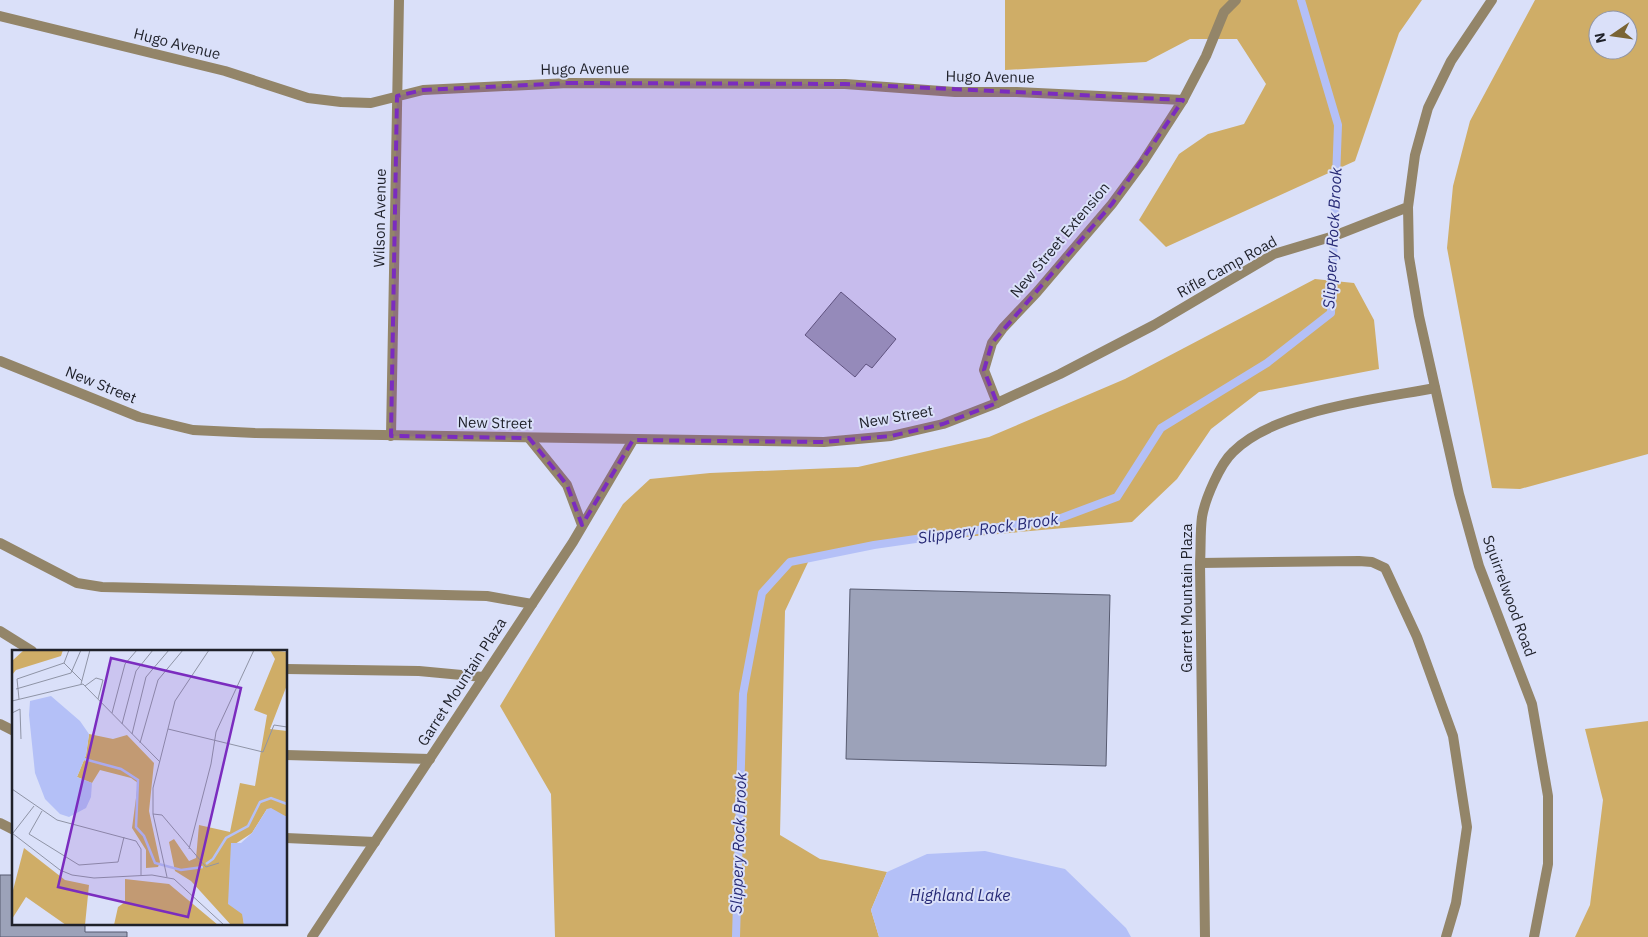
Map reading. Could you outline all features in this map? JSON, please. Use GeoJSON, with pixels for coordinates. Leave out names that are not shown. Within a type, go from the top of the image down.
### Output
{"type":"FeatureCollection","features":[{"type":"Feature","properties":{"kind":"street","name":"Wilson Avenue"},"geometry":{"type":"LineString","coordinates":[[391,436],[399,0]]}},
{"type":"Feature","properties":{"kind":"street","name":"New Street Extension"},"geometry":{"type":"LineString","coordinates":[[997,403],[984,370],[992,343],[1112,204],[1143,162],[1183,100],[1206,56],[1224,12],[1236,0]]}},
{"type":"Feature","properties":{"kind":"street"},"geometry":{"type":"LineString","coordinates":[[1408,207],[1415,155],[1428,108],[1451,60],[1492,0]]}},
{"type":"Feature","properties":{"kind":"street","name":"Hugo Avenue"},"geometry":{"type":"LineString","coordinates":[[0,16],[225,72],[308,98],[371,103],[423,90],[568,83],[845,84],[956,92],[1017,92],[1183,100]]}},
{"type":"Feature","properties":{"kind":"street","name":"Squirrelwood Road"},"geometry":{"type":"LineString","coordinates":[[1408,207],[1410,257],[1419,316],[1459,494],[1479,566],[1532,704],[1548,796],[1548,864],[1534,937]]}},
{"type":"Feature","properties":{"kind":"street","name":"Rifle Camp Road"},"geometry":{"type":"LineString","coordinates":[[997,403],[1060,374],[1154,325],[1274,254],[1334,236],[1408,207]]}},
{"type":"Feature","properties":{"kind":"street","name":"New Street"},"geometry":{"type":"LineString","coordinates":[[0,361],[140,417],[193,430],[391,436],[824,442],[882,437],[943,424],[997,403]]}},
{"type":"Feature","properties":{"kind":"street","name":"Garret Mountain Plaza"},"geometry":{"type":"LineString","coordinates":[[1205,937],[1200,563],[1202,516],[1215,478],[1232,452],[1262,430],[1313,412],[1435,388]]}},
{"type":"Feature","properties":{"kind":"street"},"geometry":{"type":"LineString","coordinates":[[529,438],[567,485],[582,525]]}},
{"type":"Feature","properties":{"kind":"street","name":"Garret Mountain Plaza"},"geometry":{"type":"LineString","coordinates":[[312,937],[532,604],[633,440]]}},
{"type":"Feature","properties":{"kind":"street"},"geometry":{"type":"LineString","coordinates":[[0,543],[77,583],[102,587],[487,596],[532,604]]}},
{"type":"Feature","properties":{"kind":"street"},"geometry":{"type":"LineString","coordinates":[[1200,563],[1359,561],[1372,562],[1385,568],[1417,637],[1452,736],[1468,827],[1456,903],[1446,937]]}},
{"type":"Feature","properties":{"kind":"street"},"geometry":{"type":"LineString","coordinates":[[0,631],[30,650]]}},
{"type":"Feature","properties":{"kind":"street"},"geometry":{"type":"LineString","coordinates":[[288,670],[418,671],[484,677]]}},
{"type":"Feature","properties":{"kind":"street"},"geometry":{"type":"LineString","coordinates":[[0,724],[12,730]]}},
{"type":"Feature","properties":{"kind":"street"},"geometry":{"type":"LineString","coordinates":[[288,755],[430,759]]}},
{"type":"Feature","properties":{"kind":"street"},"geometry":{"type":"LineString","coordinates":[[0,822],[12,829]]}},
{"type":"Feature","properties":{"kind":"street"},"geometry":{"type":"LineString","coordinates":[[288,838],[375,842]]}},
{"type":"Feature","properties":{"kind":"highlighted area"},"geometry":{"type":"Polygon","coordinates":[[[568,83],[845,84],[1183,100],[1112,204],[992,343],[984,370],[997,403],[943,424],[891,436],[824,442],[633,440],[582,525],[567,485],[529,438],[391,436],[397,96],[423,90],[568,83]]]}},
{"type":"Feature","properties":{"kind":"shaded area"},"geometry":{"type":"Polygon","coordinates":[[[1005,0],[1422,0],[1399,33],[1355,161],[1166,247],[1139,220],[1179,154],[1208,134],[1244,124],[1266,84],[1237,39],[1190,39],[1146,62],[1005,70],[1005,0]]]}},
{"type":"Feature","properties":{"kind":"shaded area"},"geometry":{"type":"Polygon","coordinates":[[[1535,0],[1648,0],[1648,454],[1520,489],[1492,488],[1447,248],[1453,186],[1470,121],[1535,0]]]}},
{"type":"Feature","properties":{"kind":"shaded area"},"geometry":{"type":"Polygon","coordinates":[[[1315,279],[1354,283],[1374,320],[1379,369],[1259,392],[1211,429],[1177,479],[1132,522],[874,545],[810,558],[785,611],[780,835],[820,859],[887,872],[871,910],[879,937],[555,937],[551,794],[500,706],[623,504],[650,479],[710,473],[858,467],[989,437],[1125,379],[1315,279]]]}},
{"type":"Feature","properties":{"kind":"shaded area"},"geometry":{"type":"Polygon","coordinates":[[[1648,721],[1648,937],[1575,937],[1590,905],[1603,800],[1585,729],[1648,721]]]}},
{"type":"Feature","properties":{"kind":"water","name":"Highland Lake"},"geometry":{"type":"Polygon","coordinates":[[[985,851],[1065,869],[1126,928],[1131,937],[879,937],[871,910],[887,872],[927,854],[985,851]]]}},
{"type":"Feature","properties":{"kind":"building"},"geometry":{"type":"Polygon","coordinates":[[[841,292],[896,339],[872,368],[866,364],[855,377],[805,335],[841,292]]]}},
{"type":"Feature","properties":{"kind":"building"},"geometry":{"type":"Polygon","coordinates":[[[850,589],[1110,595],[1106,766],[846,759],[850,589]]]}},
{"type":"Feature","properties":{"kind":"building"},"geometry":{"type":"Polygon","coordinates":[[[0,875],[12,875],[12,924],[85,924],[85,932],[127,932],[127,937],[0,937],[0,875]]]}},
{"type":"Feature","properties":{"kind":"waterway","name":"Slippery Rock Brook"},"geometry":{"type":"LineString","coordinates":[[736,937],[743,694],[762,593],[790,562],[874,545],[1061,518],[1117,497],[1161,428],[1267,363],[1331,313],[1338,125],[1301,0]]}}]}
